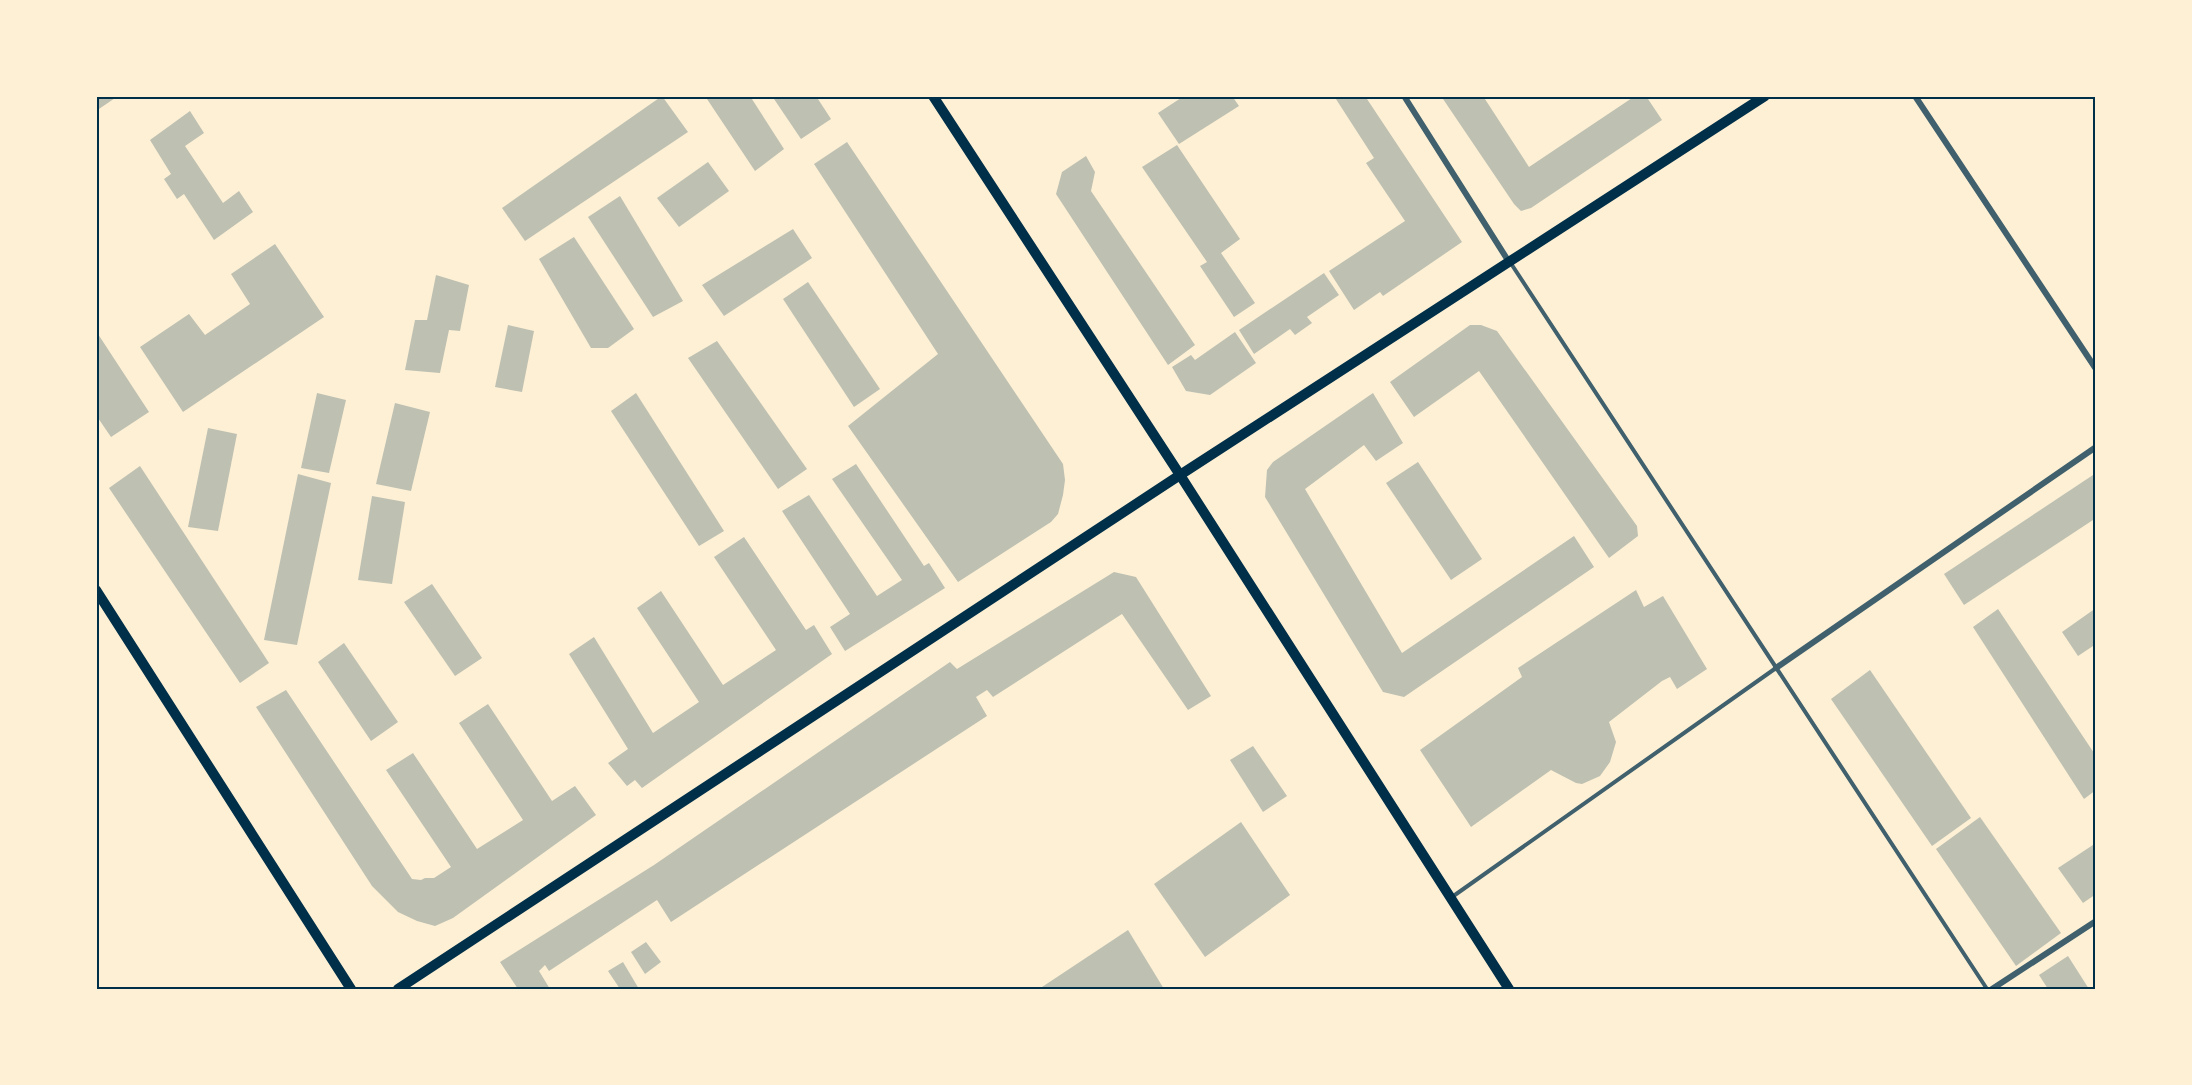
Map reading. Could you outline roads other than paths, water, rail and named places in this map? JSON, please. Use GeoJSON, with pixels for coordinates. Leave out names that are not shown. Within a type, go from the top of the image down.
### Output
{"type":"FeatureCollection","features":[{"type":"Feature","properties":{"kind":"main road"},"geometry":{"type":"LineString","coordinates":[[933,96],[1180,475],[1509,989]]}},
{"type":"Feature","properties":{"kind":"main road"},"geometry":{"type":"LineString","coordinates":[[398,989],[1180,475],[1765,96]]}},
{"type":"Feature","properties":{"kind":"main road"},"geometry":{"type":"LineString","coordinates":[[96,590],[351,989]]}},
{"type":"Feature","properties":{"kind":"street"},"geometry":{"type":"LineString","coordinates":[[1404,96],[1509,262]]}},
{"type":"Feature","properties":{"kind":"street"},"geometry":{"type":"LineString","coordinates":[[1915,96],[2096,369]]}},
{"type":"Feature","properties":{"kind":"street"},"geometry":{"type":"LineString","coordinates":[[1776,668],[2096,447]]}},
{"type":"Feature","properties":{"kind":"street"},"geometry":{"type":"LineString","coordinates":[[1992,989],[2096,921]]}},
{"type":"Feature","properties":{"kind":"lane"},"geometry":{"type":"LineString","coordinates":[[1509,262],[1987,989]]}},
{"type":"Feature","properties":{"kind":"lane"},"geometry":{"type":"LineString","coordinates":[[1451,898],[1776,668]]}}]}
